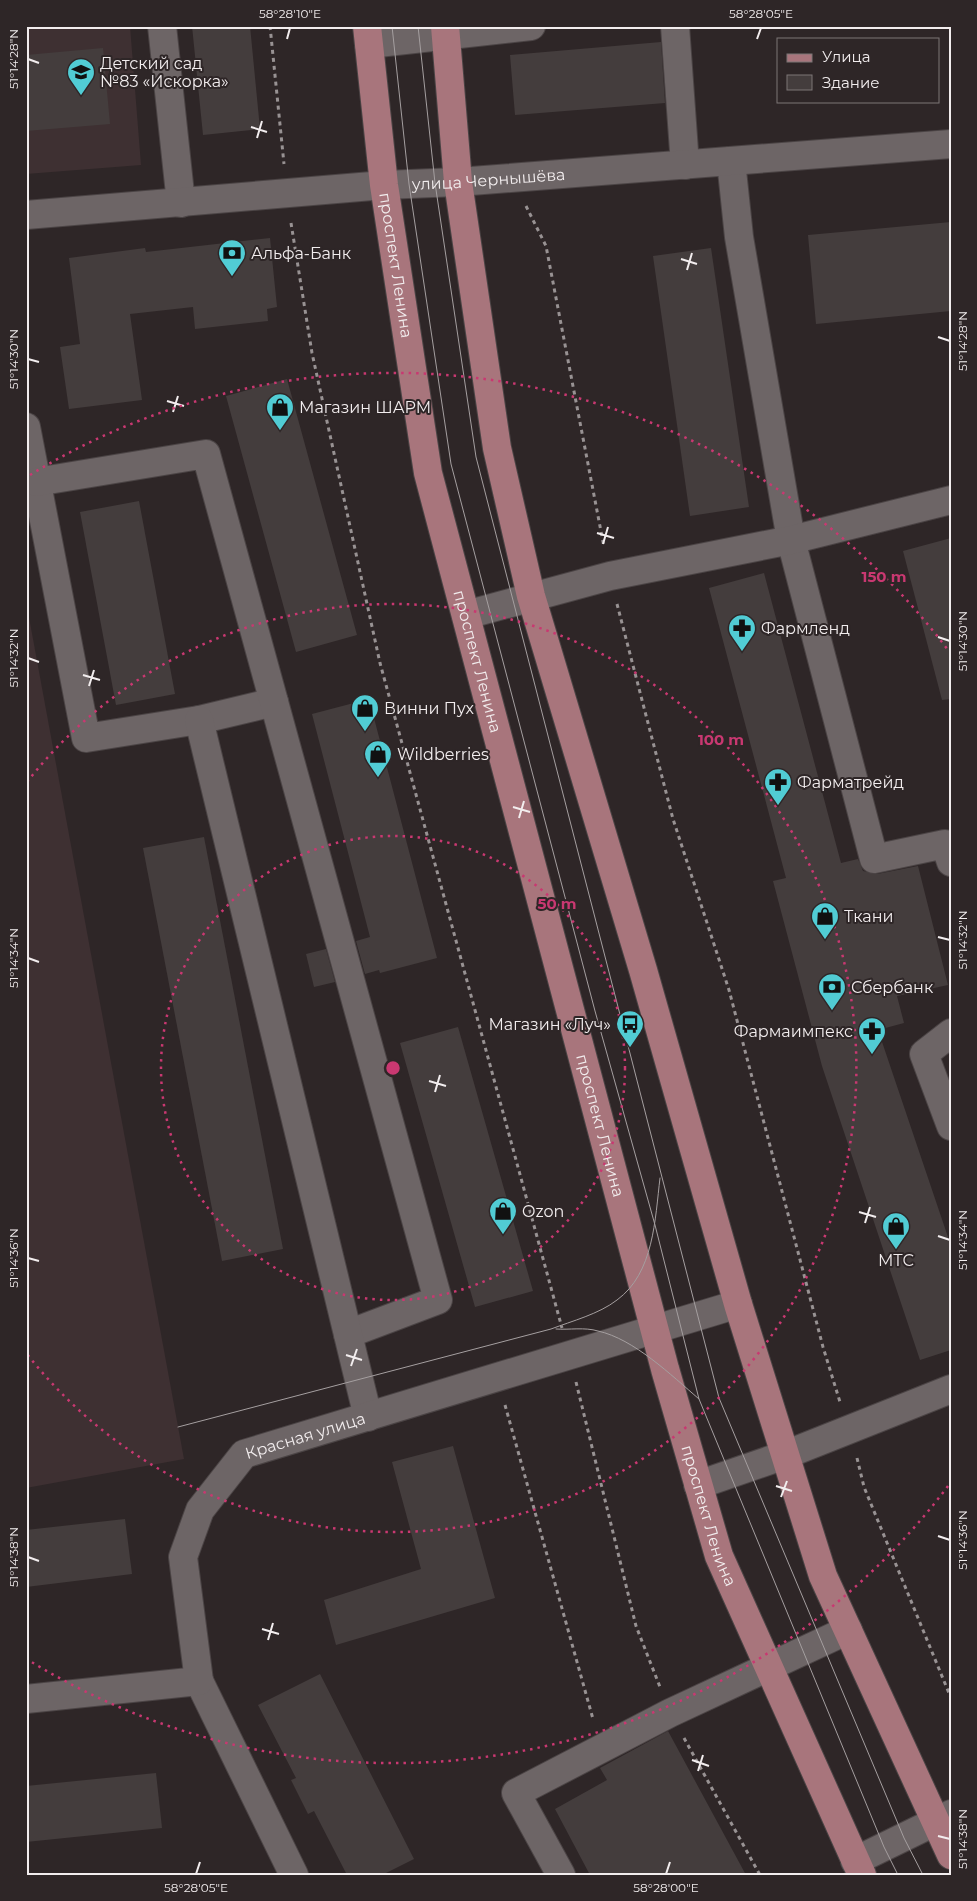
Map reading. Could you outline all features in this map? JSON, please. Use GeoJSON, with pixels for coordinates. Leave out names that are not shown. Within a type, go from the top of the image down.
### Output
{"type":"FeatureCollection","features":[{"type":"Feature","properties":{"kind":"main road"},"geometry":{"type":"LineString","coordinates":[[446,31],[458,182],[497,448],[531,596],[643,970],[738,1304],[823,1576],[848,1630],[943,1818],[951,1855]]}},
{"type":"Feature","properties":{"kind":"main road","name":"проспект Ленина"},"geometry":{"type":"LineString","coordinates":[[368,35],[384,185],[428,473],[656,1331],[719,1556],[858,1868]]}},
{"type":"Feature","properties":{"kind":"street"},"geometry":{"type":"LineString","coordinates":[[162,26],[181,202]]}},
{"type":"Feature","properties":{"kind":"street"},"geometry":{"type":"LineString","coordinates":[[368,35],[531,26]]}},
{"type":"Feature","properties":{"kind":"street"},"geometry":{"type":"LineString","coordinates":[[675,26],[685,164]]}},
{"type":"Feature","properties":{"kind":"street","name":"улица Чернышёва"},"geometry":{"type":"LineString","coordinates":[[26,215],[384,185],[458,182],[951,144]]}},
{"type":"Feature","properties":{"kind":"street"},"geometry":{"type":"LineString","coordinates":[[730,161],[740,237],[791,540],[874,859],[945,844],[951,862]]}},
{"type":"Feature","properties":{"kind":"street"},"geometry":{"type":"LineString","coordinates":[[26,427],[86,738],[199,720],[274,702]]}},
{"type":"Feature","properties":{"kind":"street"},"geometry":{"type":"LineString","coordinates":[[36,482],[206,454],[438,1300],[348,1334]]}},
{"type":"Feature","properties":{"kind":"street"},"geometry":{"type":"LineString","coordinates":[[466,615],[610,576],[791,540],[951,500]]}},
{"type":"Feature","properties":{"kind":"street"},"geometry":{"type":"LineString","coordinates":[[199,720],[368,1417]]}},
{"type":"Feature","properties":{"kind":"street"},"geometry":{"type":"LineString","coordinates":[[951,1033],[924,1054],[951,1126]]}},
{"type":"Feature","properties":{"kind":"street","name":"Красная улица"},"geometry":{"type":"LineString","coordinates":[[294,1875],[199,1681],[184,1557],[200,1510],[244,1454],[656,1331],[738,1304]]}},
{"type":"Feature","properties":{"kind":"street"},"geometry":{"type":"LineString","coordinates":[[698,1485],[785,1455],[951,1389]]}},
{"type":"Feature","properties":{"kind":"street"},"geometry":{"type":"LineString","coordinates":[[561,1875],[516,1793],[670,1713],[848,1630]]}},
{"type":"Feature","properties":{"kind":"street"},"geometry":{"type":"LineString","coordinates":[[26,1699],[199,1681]]}},
{"type":"Feature","properties":{"kind":"street"},"geometry":{"type":"LineString","coordinates":[[858,1868],[943,1818]]}},
{"type":"Feature","properties":{"kind":"path"},"geometry":{"type":"LineString","coordinates":[[270,26],[286,193],[312,353],[380,663],[570,1356],[636,1626],[670,1713],[760,1875]]}},
{"type":"Feature","properties":{"kind":"path"},"geometry":{"type":"LineString","coordinates":[[491,179],[527,207],[546,246],[610,576],[672,819],[729,990],[823,1346],[849,1430],[864,1487],[951,1698]]}},
{"type":"Feature","properties":{"kind":"path"},"geometry":{"type":"LineString","coordinates":[[498,1378],[601,1749]]}},
{"type":"Feature","properties":{"kind":"shaded area","name":"Детский сад №83 «Искорка»"},"geometry":{"type":"Polygon","coordinates":[[[26,26],[130,26],[141,165],[26,174],[26,26]]]}},
{"type":"Feature","properties":{"kind":"shaded area"},"geometry":{"type":"Polygon","coordinates":[[[26,601],[184,1459],[26,1488],[26,601]]]}},
{"type":"Feature","properties":{"kind":"building"},"geometry":{"type":"Polygon","coordinates":[[[192,26],[250,26],[260,129],[203,135],[192,26]]]}},
{"type":"Feature","properties":{"kind":"building"},"geometry":{"type":"Polygon","coordinates":[[[661,42],[665,103],[515,115],[510,55],[661,42]]]}},
{"type":"Feature","properties":{"kind":"building"},"geometry":{"type":"Polygon","coordinates":[[[103,48],[110,124],[26,131],[26,55],[103,48]]]}},
{"type":"Feature","properties":{"kind":"building"},"geometry":{"type":"Polygon","coordinates":[[[951,222],[951,311],[816,324],[808,235],[951,222]]]}},
{"type":"Feature","properties":{"kind":"building"},"geometry":{"type":"Polygon","coordinates":[[[270,238],[277,307],[267,309],[268,321],[195,329],[193,307],[130,314],[142,400],[69,409],[60,347],[80,344],[69,258],[145,248],[146,252],[270,238]]]}},
{"type":"Feature","properties":{"kind":"building"},"geometry":{"type":"Polygon","coordinates":[[[711,248],[749,507],[690,516],[653,256],[711,248]]]}},
{"type":"Feature","properties":{"kind":"building"},"geometry":{"type":"Polygon","coordinates":[[[287,379],[357,635],[296,652],[226,396],[287,379]]]}},
{"type":"Feature","properties":{"kind":"building"},"geometry":{"type":"Polygon","coordinates":[[[139,501],[175,694],[116,705],[80,512],[139,501]]]}},
{"type":"Feature","properties":{"kind":"building"},"geometry":{"type":"Polygon","coordinates":[[[951,538],[951,699],[942,700],[903,551],[951,538]]]}},
{"type":"Feature","properties":{"kind":"building"},"geometry":{"type":"Polygon","coordinates":[[[764,573],[841,863],[858,859],[863,871],[877,874],[918,866],[948,985],[897,996],[904,1023],[878,1030],[951,1246],[951,1350],[920,1360],[822,1066],[773,881],[786,878],[709,588],[764,573]]]}},
{"type":"Feature","properties":{"kind":"building"},"geometry":{"type":"Polygon","coordinates":[[[369,699],[437,958],[380,973],[379,970],[365,974],[356,941],[370,937],[312,714],[369,699]]]}},
{"type":"Feature","properties":{"kind":"building"},"geometry":{"type":"Polygon","coordinates":[[[204,837],[283,1249],[222,1261],[143,848],[204,837]]]}},
{"type":"Feature","properties":{"kind":"building"},"geometry":{"type":"Polygon","coordinates":[[[326,949],[335,982],[314,987],[306,954],[326,949]]]}},
{"type":"Feature","properties":{"kind":"building"},"geometry":{"type":"Polygon","coordinates":[[[458,1027],[533,1291],[475,1307],[400,1043],[458,1027]]]}},
{"type":"Feature","properties":{"kind":"building"},"geometry":{"type":"Polygon","coordinates":[[[453,1446],[495,1598],[336,1645],[324,1600],[421,1569],[392,1462],[453,1446]]]}},
{"type":"Feature","properties":{"kind":"building"},"geometry":{"type":"Polygon","coordinates":[[[125,1519],[132,1574],[26,1587],[26,1530],[125,1519]]]}},
{"type":"Feature","properties":{"kind":"building"},"geometry":{"type":"Polygon","coordinates":[[[320,1674],[414,1859],[382,1875],[347,1875],[314,1811],[308,1814],[291,1780],[296,1778],[258,1705],[320,1674]]]}},
{"type":"Feature","properties":{"kind":"building"},"geometry":{"type":"Polygon","coordinates":[[[668,1731],[746,1875],[590,1875],[555,1809],[607,1780],[600,1768],[668,1731]]]}},
{"type":"Feature","properties":{"kind":"building"},"geometry":{"type":"Polygon","coordinates":[[[156,1773],[162,1828],[26,1842],[26,1786],[156,1773]]]}},
{"type":"Feature","properties":{"kind":"tram line"},"geometry":{"type":"LineString","coordinates":[[392,26],[409,184],[451,464],[595,1011],[655,1225],[699,1399],[884,1847],[898,1875]]}},
{"type":"Feature","properties":{"kind":"tram line"},"geometry":{"type":"LineString","coordinates":[[418,26],[435,183],[476,457],[719,1398],[904,1838],[923,1875]]}},
{"type":"Feature","properties":{"kind":"tram line"},"geometry":{"type":"LineString","coordinates":[[178,1427],[551,1329],[585,1317],[610,1305],[629,1289],[639,1275],[646,1260],[654,1228],[660,1178]]}},
{"type":"Feature","properties":{"kind":"tram line"},"geometry":{"type":"LineString","coordinates":[[556,1329],[593,1330],[612,1335],[651,1359],[699,1399]]}},
{"type":"Feature","properties":{"kind":"place","name":"Детский сад №83 «Искорка»"},"geometry":{"type":"Point","coordinates":[81,96]}},
{"type":"Feature","properties":{"kind":"place","name":"Альфа-Банк"},"geometry":{"type":"Point","coordinates":[232,277]}},
{"type":"Feature","properties":{"kind":"place","name":"Магазин ШАРМ"},"geometry":{"type":"Point","coordinates":[280,431]}},
{"type":"Feature","properties":{"kind":"place","name":"Фармленд"},"geometry":{"type":"Point","coordinates":[742,652]}},
{"type":"Feature","properties":{"kind":"place","name":"Винни Пух"},"geometry":{"type":"Point","coordinates":[365,732]}},
{"type":"Feature","properties":{"kind":"place","name":"Wildberries"},"geometry":{"type":"Point","coordinates":[378,778]}},
{"type":"Feature","properties":{"kind":"place","name":"Фарматрейд"},"geometry":{"type":"Point","coordinates":[778,806]}},
{"type":"Feature","properties":{"kind":"place","name":"Ткани"},"geometry":{"type":"Point","coordinates":[825,940]}},
{"type":"Feature","properties":{"kind":"place","name":"Сбербанк"},"geometry":{"type":"Point","coordinates":[832,1011]}},
{"type":"Feature","properties":{"kind":"place","name":"Магазин «Луч»"},"geometry":{"type":"Point","coordinates":[630,1048]}},
{"type":"Feature","properties":{"kind":"place","name":"Фармаимпекс"},"geometry":{"type":"Point","coordinates":[872,1055]}},
{"type":"Feature","properties":{"kind":"place","name":"Ozon"},"geometry":{"type":"Point","coordinates":[503,1235]}},
{"type":"Feature","properties":{"kind":"place","name":"МТС"},"geometry":{"type":"Point","coordinates":[896,1250]}}]}
